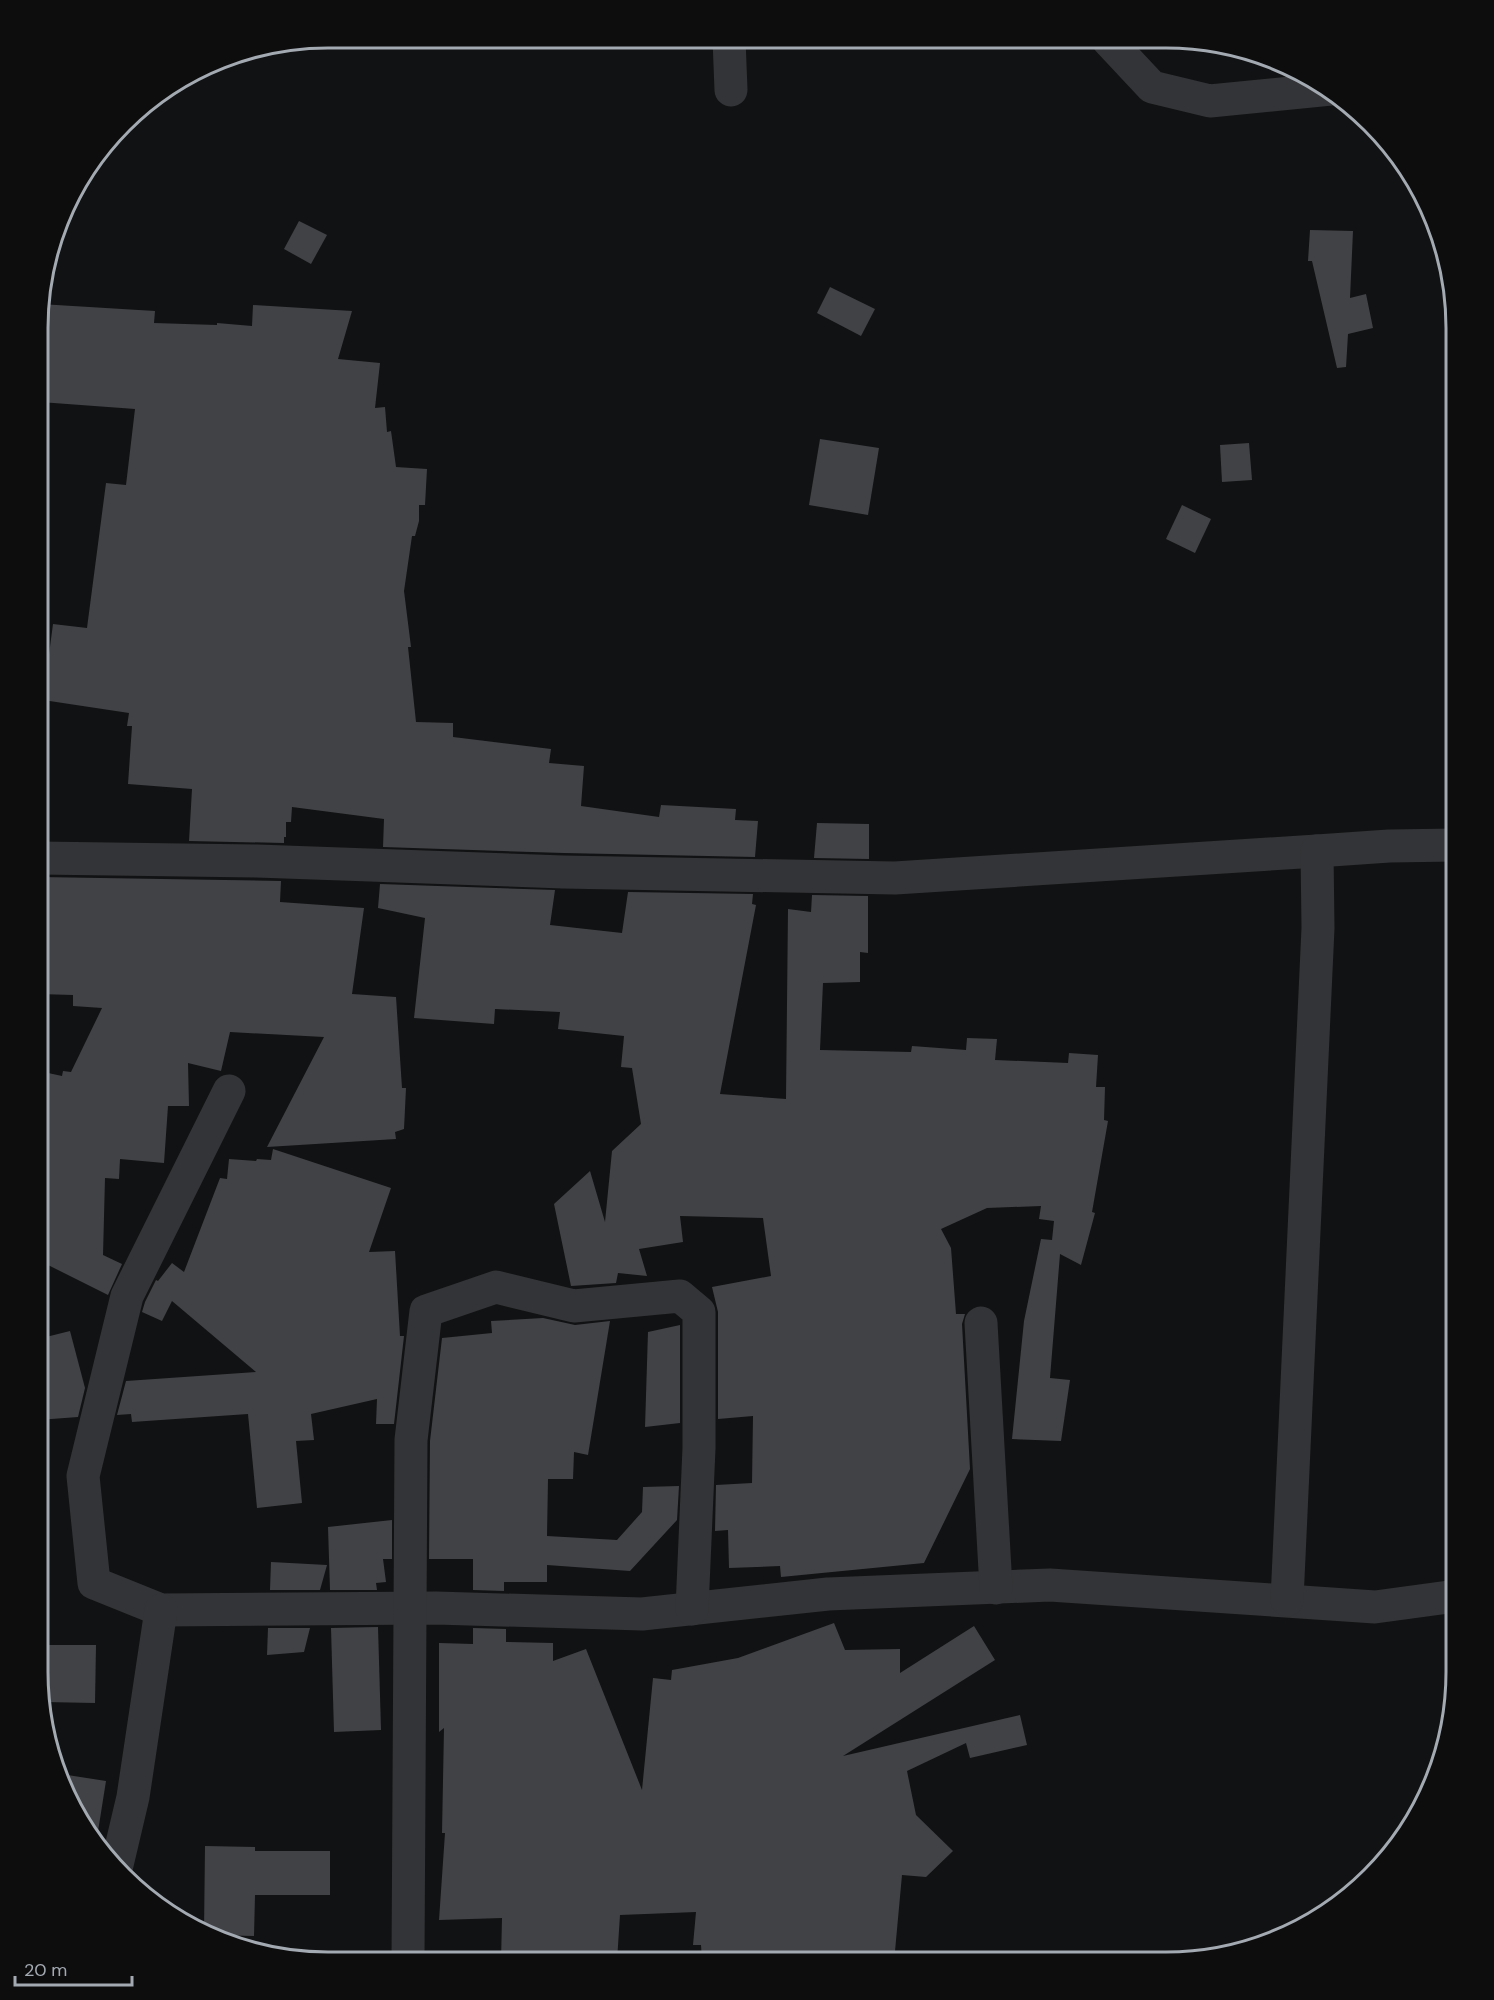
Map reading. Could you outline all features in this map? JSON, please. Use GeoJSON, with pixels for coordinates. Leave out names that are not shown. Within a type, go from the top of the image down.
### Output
{"type":"FeatureCollection","features":[{"type":"Feature","properties":{"kind":"street"},"geometry":{"type":"LineString","coordinates":[[729,48],[731,90]]}},
{"type":"Feature","properties":{"kind":"street"},"geometry":{"type":"LineString","coordinates":[[1115,48],[1152,87],[1210,101],[1315,91]]}},
{"type":"Feature","properties":{"kind":"street"},"geometry":{"type":"LineString","coordinates":[[48,858],[257,861],[563,872],[896,878],[1389,846],[1446,845]]}},
{"type":"Feature","properties":{"kind":"street"},"geometry":{"type":"LineString","coordinates":[[1287,1600],[1317,940],[1317,852]]}},
{"type":"Feature","properties":{"kind":"street"},"geometry":{"type":"LineString","coordinates":[[229,1091],[127,1296],[83,1476],[94,1583],[161,1610],[410,1608],[642,1614],[828,1594],[1050,1585],[1375,1607],[1446,1597]]}},
{"type":"Feature","properties":{"kind":"street"},"geometry":{"type":"LineString","coordinates":[[408,1952],[411,1440],[426,1311],[496,1287],[574,1306],[680,1296],[699,1312],[699,1448],[692,1609]]}},
{"type":"Feature","properties":{"kind":"street"},"geometry":{"type":"LineString","coordinates":[[981,1323],[996,1588]]}},
{"type":"Feature","properties":{"kind":"street"},"geometry":{"type":"LineString","coordinates":[[118,1858],[133,1797],[161,1610]]}},
{"type":"Feature","properties":{"kind":"building"},"geometry":{"type":"Polygon","coordinates":[[[299,221],[327,235],[311,264],[284,249],[299,221]]]}},
{"type":"Feature","properties":{"kind":"building"},"geometry":{"type":"Polygon","coordinates":[[[1310,230],[1353,231],[1350,298],[1366,294],[1373,328],[1348,334],[1346,367],[1337,368],[1312,261],[1308,261],[1310,230]]]}},
{"type":"Feature","properties":{"kind":"building"},"geometry":{"type":"Polygon","coordinates":[[[830,287],[875,309],[861,336],[817,313],[830,287]]]}},
{"type":"Feature","properties":{"kind":"building"},"geometry":{"type":"Polygon","coordinates":[[[49,305],[155,311],[154,323],[217,325],[217,323],[252,326],[253,305],[352,311],[338,359],[380,363],[375,408],[385,407],[387,432],[391,431],[396,467],[427,469],[425,505],[419,505],[419,521],[415,536],[412,536],[404,591],[411,647],[408,647],[416,722],[453,723],[453,737],[551,749],[549,763],[584,766],[581,806],[659,817],[661,805],[736,809],[735,820],[758,821],[755,857],[383,847],[384,819],[292,807],[291,822],[286,822],[284,843],[189,841],[192,789],[128,784],[132,726],[127,726],[129,713],[48,701],[48,662],[53,624],[87,628],[106,483],[126,485],[135,409],[48,403],[49,305]]]}},
{"type":"Feature","properties":{"kind":"building"},"geometry":{"type":"Polygon","coordinates":[[[820,439],[879,448],[868,515],[809,505],[820,439]]]}},
{"type":"Feature","properties":{"kind":"building"},"geometry":{"type":"Polygon","coordinates":[[[1249,443],[1252,480],[1222,482],[1220,445],[1249,443]]]}},
{"type":"Feature","properties":{"kind":"building"},"geometry":{"type":"Polygon","coordinates":[[[1182,505],[1211,519],[1195,553],[1166,539],[1182,505]]]}},
{"type":"Feature","properties":{"kind":"building"},"geometry":{"type":"Polygon","coordinates":[[[817,823],[869,824],[869,859],[814,858],[817,823]]]}},
{"type":"Feature","properties":{"kind":"building"},"geometry":{"type":"Polygon","coordinates":[[[48,877],[281,881],[280,902],[364,908],[352,994],[396,997],[402,1088],[406,1088],[404,1129],[395,1132],[396,1139],[267,1147],[324,1037],[230,1032],[221,1071],[188,1063],[189,1106],[168,1106],[164,1163],[120,1159],[119,1179],[105,1178],[103,1255],[122,1264],[108,1295],[48,1265],[48,1073],[62,1076],[63,1071],[71,1072],[102,1008],[73,1006],[73,995],[48,994],[48,877]]]}},
{"type":"Feature","properties":{"kind":"building"},"geometry":{"type":"Polygon","coordinates":[[[380,884],[555,890],[550,925],[622,933],[628,892],[753,894],[752,904],[756,905],[720,1094],[786,1099],[788,909],[811,912],[812,895],[868,896],[868,953],[860,952],[860,982],[823,983],[820,1050],[911,1052],[912,1046],[966,1050],[967,1038],[997,1039],[995,1060],[1068,1063],[1069,1053],[1098,1055],[1096,1087],[1105,1087],[1104,1120],[1108,1121],[1092,1212],[1095,1213],[1081,1265],[1060,1254],[1050,1378],[1070,1380],[1061,1441],[1012,1439],[1024,1321],[1041,1239],[1052,1240],[1054,1221],[1039,1219],[1041,1206],[987,1208],[941,1229],[951,1248],[956,1314],[965,1314],[962,1324],[970,1469],[924,1563],[781,1577],[780,1566],[729,1568],[728,1530],[715,1531],[716,1485],[752,1483],[753,1416],[718,1419],[718,1312],[712,1287],[771,1276],[763,1218],[680,1216],[683,1242],[639,1249],[647,1276],[618,1273],[616,1283],[571,1286],[554,1204],[590,1171],[605,1222],[612,1151],[641,1124],[632,1068],[621,1067],[624,1036],[558,1029],[560,1012],[495,1009],[494,1024],[414,1018],[425,918],[378,908],[380,884]]]}},
{"type":"Feature","properties":{"kind":"building"},"geometry":{"type":"Polygon","coordinates":[[[273,1149],[391,1188],[369,1252],[395,1251],[400,1336],[404,1336],[394,1424],[376,1424],[377,1399],[311,1414],[314,1440],[296,1441],[302,1503],[257,1508],[248,1414],[132,1422],[131,1414],[117,1415],[126,1381],[256,1372],[172,1301],[162,1321],[142,1312],[156,1280],[158,1281],[172,1263],[184,1272],[220,1178],[227,1179],[229,1159],[271,1160],[273,1149]]]}},
{"type":"Feature","properties":{"kind":"building"},"geometry":{"type":"Polygon","coordinates":[[[543,1318],[575,1325],[610,1321],[588,1455],[574,1452],[573,1479],[548,1479],[547,1536],[617,1540],[642,1512],[643,1487],[679,1486],[677,1520],[630,1571],[547,1565],[547,1582],[504,1582],[504,1591],[473,1590],[473,1559],[429,1559],[430,1441],[442,1338],[492,1333],[491,1321],[543,1318]]]}},
{"type":"Feature","properties":{"kind":"building"},"geometry":{"type":"Polygon","coordinates":[[[680,1325],[680,1423],[645,1427],[648,1332],[680,1325]]]}},
{"type":"Feature","properties":{"kind":"building"},"geometry":{"type":"Polygon","coordinates":[[[70,1331],[85,1388],[78,1417],[48,1419],[48,1336],[70,1331]]]}},
{"type":"Feature","properties":{"kind":"building"},"geometry":{"type":"Polygon","coordinates":[[[392,1520],[392,1559],[383,1559],[386,1582],[376,1583],[377,1590],[330,1590],[328,1527],[392,1520]]]}},
{"type":"Feature","properties":{"kind":"building"},"geometry":{"type":"Polygon","coordinates":[[[271,1562],[327,1565],[320,1590],[270,1590],[271,1562]]]}},
{"type":"Feature","properties":{"kind":"building"},"geometry":{"type":"Polygon","coordinates":[[[834,1623],[845,1650],[900,1649],[900,1673],[974,1626],[995,1660],[843,1756],[1020,1715],[1027,1745],[970,1758],[966,1743],[907,1771],[916,1815],[953,1851],[926,1877],[902,1875],[895,1952],[701,1952],[701,1945],[693,1945],[696,1912],[620,1915],[618,1952],[501,1952],[502,1918],[439,1920],[445,1833],[442,1833],[444,1728],[439,1732],[439,1643],[473,1644],[473,1628],[506,1629],[506,1642],[553,1643],[553,1661],[586,1649],[642,1790],[653,1678],[671,1680],[672,1670],[738,1658],[834,1623]]]}},
{"type":"Feature","properties":{"kind":"building"},"geometry":{"type":"Polygon","coordinates":[[[378,1627],[381,1730],[334,1732],[331,1628],[378,1627]]]}},
{"type":"Feature","properties":{"kind":"building"},"geometry":{"type":"Polygon","coordinates":[[[268,1628],[310,1628],[304,1652],[267,1655],[268,1628]]]}},
{"type":"Feature","properties":{"kind":"building"},"geometry":{"type":"Polygon","coordinates":[[[48,1645],[96,1645],[95,1703],[50,1702],[48,1645]]]}},
{"type":"Feature","properties":{"kind":"building"},"geometry":{"type":"Polygon","coordinates":[[[68,1775],[106,1781],[98,1832],[85,1812],[68,1775]]]}},
{"type":"Feature","properties":{"kind":"building"},"geometry":{"type":"Polygon","coordinates":[[[205,1846],[255,1847],[255,1851],[330,1851],[330,1895],[255,1895],[254,1936],[234,1936],[204,1923],[205,1846]]]}}]}
